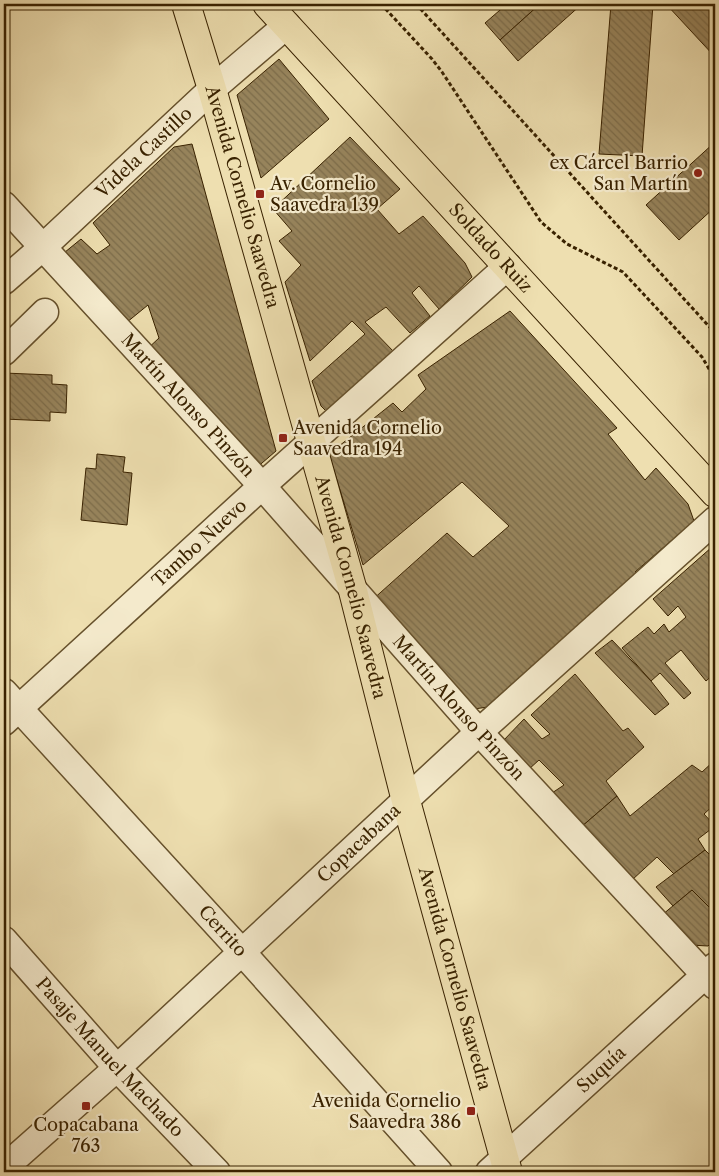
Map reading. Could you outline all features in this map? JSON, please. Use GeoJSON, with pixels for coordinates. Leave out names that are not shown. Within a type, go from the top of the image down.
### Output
{"type":"FeatureCollection","features":[{"type":"Feature","properties":{"kind":"main road","name":"Avenida Cornelio Saavedra"},"geometry":{"type":"LineString","coordinates":[[186,4],[212,89],[352,587],[501,1168]]}},
{"type":"Feature","properties":{"kind":"main road","name":"Soldado Ruiz"},"geometry":{"type":"LineString","coordinates":[[267,4],[715,493]]}},
{"type":"Feature","properties":{"kind":"street","name":"Videla Castillo"},"geometry":{"type":"LineString","coordinates":[[4,281],[212,89],[286,25]]}},
{"type":"Feature","properties":{"kind":"street","name":"Martín Alonso Pinzón"},"geometry":{"type":"LineString","coordinates":[[4,205],[262,486],[479,732],[712,976]]}},
{"type":"Feature","properties":{"kind":"street","name":"Tambo Nuevo"},"geometry":{"type":"LineString","coordinates":[[9,708],[262,486],[508,266]]}},
{"type":"Feature","properties":{"kind":"street"},"geometry":{"type":"LineString","coordinates":[[4,352],[46,312]]}},
{"type":"Feature","properties":{"kind":"street","name":"Copacabana"},"geometry":{"type":"LineString","coordinates":[[4,1168],[117,1068],[479,732],[715,520]]}},
{"type":"Feature","properties":{"kind":"street","name":"Cerrito"},"geometry":{"type":"LineString","coordinates":[[9,708],[242,952],[439,1172]]}},
{"type":"Feature","properties":{"kind":"street","name":"Pasaje Manuel Machado"},"geometry":{"type":"LineString","coordinates":[[4,940],[117,1068],[217,1172]]}},
{"type":"Feature","properties":{"kind":"street","name":"Suquía"},"geometry":{"type":"LineString","coordinates":[[501,1168],[712,976]]}},
{"type":"Feature","properties":{"kind":"path"},"geometry":{"type":"LineString","coordinates":[[381,4],[442,72],[541,222],[566,244],[623,272],[702,357],[715,379]]}},
{"type":"Feature","properties":{"kind":"path"},"geometry":{"type":"LineString","coordinates":[[416,4],[715,333]]}},
{"type":"Feature","properties":{"kind":"building"},"geometry":{"type":"Polygon","coordinates":[[[507,4],[540,4],[500,40],[485,23],[507,4]]]}},
{"type":"Feature","properties":{"kind":"building"},"geometry":{"type":"Polygon","coordinates":[[[540,4],[582,4],[518,61],[500,40],[540,4]]]}},
{"type":"Feature","properties":{"kind":"building"},"geometry":{"type":"Polygon","coordinates":[[[611,4],[653,4],[642,156],[599,154],[611,4]]]}},
{"type":"Feature","properties":{"kind":"building"},"geometry":{"type":"Polygon","coordinates":[[[666,4],[715,4],[715,57],[666,4]]]}},
{"type":"Feature","properties":{"kind":"building"},"geometry":{"type":"Polygon","coordinates":[[[279,59],[329,119],[261,178],[237,95],[279,59]]]}},
{"type":"Feature","properties":{"kind":"building"},"geometry":{"type":"Polygon","coordinates":[[[350,137],[400,189],[377,209],[399,234],[423,216],[465,263],[472,277],[439,309],[419,286],[412,293],[430,316],[410,333],[386,307],[365,322],[394,352],[326,411],[321,406],[312,381],[365,334],[352,321],[310,361],[285,282],[301,265],[279,241],[292,231],[273,209],[350,137]]]}},
{"type":"Feature","properties":{"kind":"building","name":"ex Cárcel Barrio San Martín"},"geometry":{"type":"Polygon","coordinates":[[[715,142],[715,207],[679,240],[646,205],[715,142]]]}},
{"type":"Feature","properties":{"kind":"building"},"geometry":{"type":"Polygon","coordinates":[[[192,144],[276,451],[255,469],[145,351],[159,338],[148,305],[121,327],[59,257],[81,239],[97,254],[110,245],[93,223],[174,147],[192,144]]]}},
{"type":"Feature","properties":{"kind":"building"},"geometry":{"type":"Polygon","coordinates":[[[510,311],[617,428],[608,434],[645,480],[656,468],[688,504],[694,521],[635,572],[640,577],[488,707],[474,709],[371,601],[447,533],[473,557],[509,526],[462,482],[363,565],[329,454],[393,403],[402,412],[426,389],[418,375],[510,311]]]}},
{"type":"Feature","properties":{"kind":"building"},"geometry":{"type":"Polygon","coordinates":[[[4,373],[52,375],[52,384],[67,385],[66,413],[50,412],[50,421],[4,419],[4,373]]]}},
{"type":"Feature","properties":{"kind":"building"},"geometry":{"type":"Polygon","coordinates":[[[97,454],[125,457],[123,472],[132,473],[127,525],[81,520],[86,468],[96,469],[97,454]]]}},
{"type":"Feature","properties":{"kind":"building"},"geometry":{"type":"Polygon","coordinates":[[[715,546],[715,676],[714,674],[706,681],[681,650],[665,663],[691,693],[684,699],[660,673],[651,681],[622,648],[648,627],[654,634],[664,624],[669,632],[686,617],[678,606],[668,616],[653,599],[715,546]]]}},
{"type":"Feature","properties":{"kind":"building"},"geometry":{"type":"Polygon","coordinates":[[[612,640],[651,681],[669,704],[655,715],[595,653],[612,640]]]}},
{"type":"Feature","properties":{"kind":"building"},"geometry":{"type":"Polygon","coordinates":[[[575,674],[623,731],[628,728],[644,747],[606,781],[617,796],[580,828],[552,793],[564,785],[539,760],[528,770],[503,741],[524,719],[542,739],[550,734],[531,715],[575,674]]]}},
{"type":"Feature","properties":{"kind":"building"},"geometry":{"type":"Polygon","coordinates":[[[715,760],[715,804],[704,814],[715,826],[698,839],[705,850],[674,874],[657,857],[632,880],[580,828],[617,796],[630,816],[692,765],[702,772],[715,760]]]}},
{"type":"Feature","properties":{"kind":"building"},"geometry":{"type":"Polygon","coordinates":[[[705,850],[715,860],[715,913],[692,890],[673,906],[656,887],[705,850]]]}},
{"type":"Feature","properties":{"kind":"building"},"geometry":{"type":"Polygon","coordinates":[[[692,890],[715,913],[715,939],[708,946],[690,945],[662,915],[692,890]]]}},
{"type":"Feature","properties":{"kind":"place","name":"ex Cárcel Barrio San Martín"},"geometry":{"type":"Point","coordinates":[698,173]}},
{"type":"Feature","properties":{"kind":"place","name":"Av. Cornelio Saavedra 139"},"geometry":{"type":"Point","coordinates":[260,194]}},
{"type":"Feature","properties":{"kind":"place","name":"Avenida Cornelio Saavedra 194"},"geometry":{"type":"Point","coordinates":[283,438]}},
{"type":"Feature","properties":{"kind":"place","name":"Copacabana 763"},"geometry":{"type":"Point","coordinates":[86,1106]}},
{"type":"Feature","properties":{"kind":"place","name":"Avenida Cornelio Saavedra 386"},"geometry":{"type":"Point","coordinates":[471,1111]}}]}
